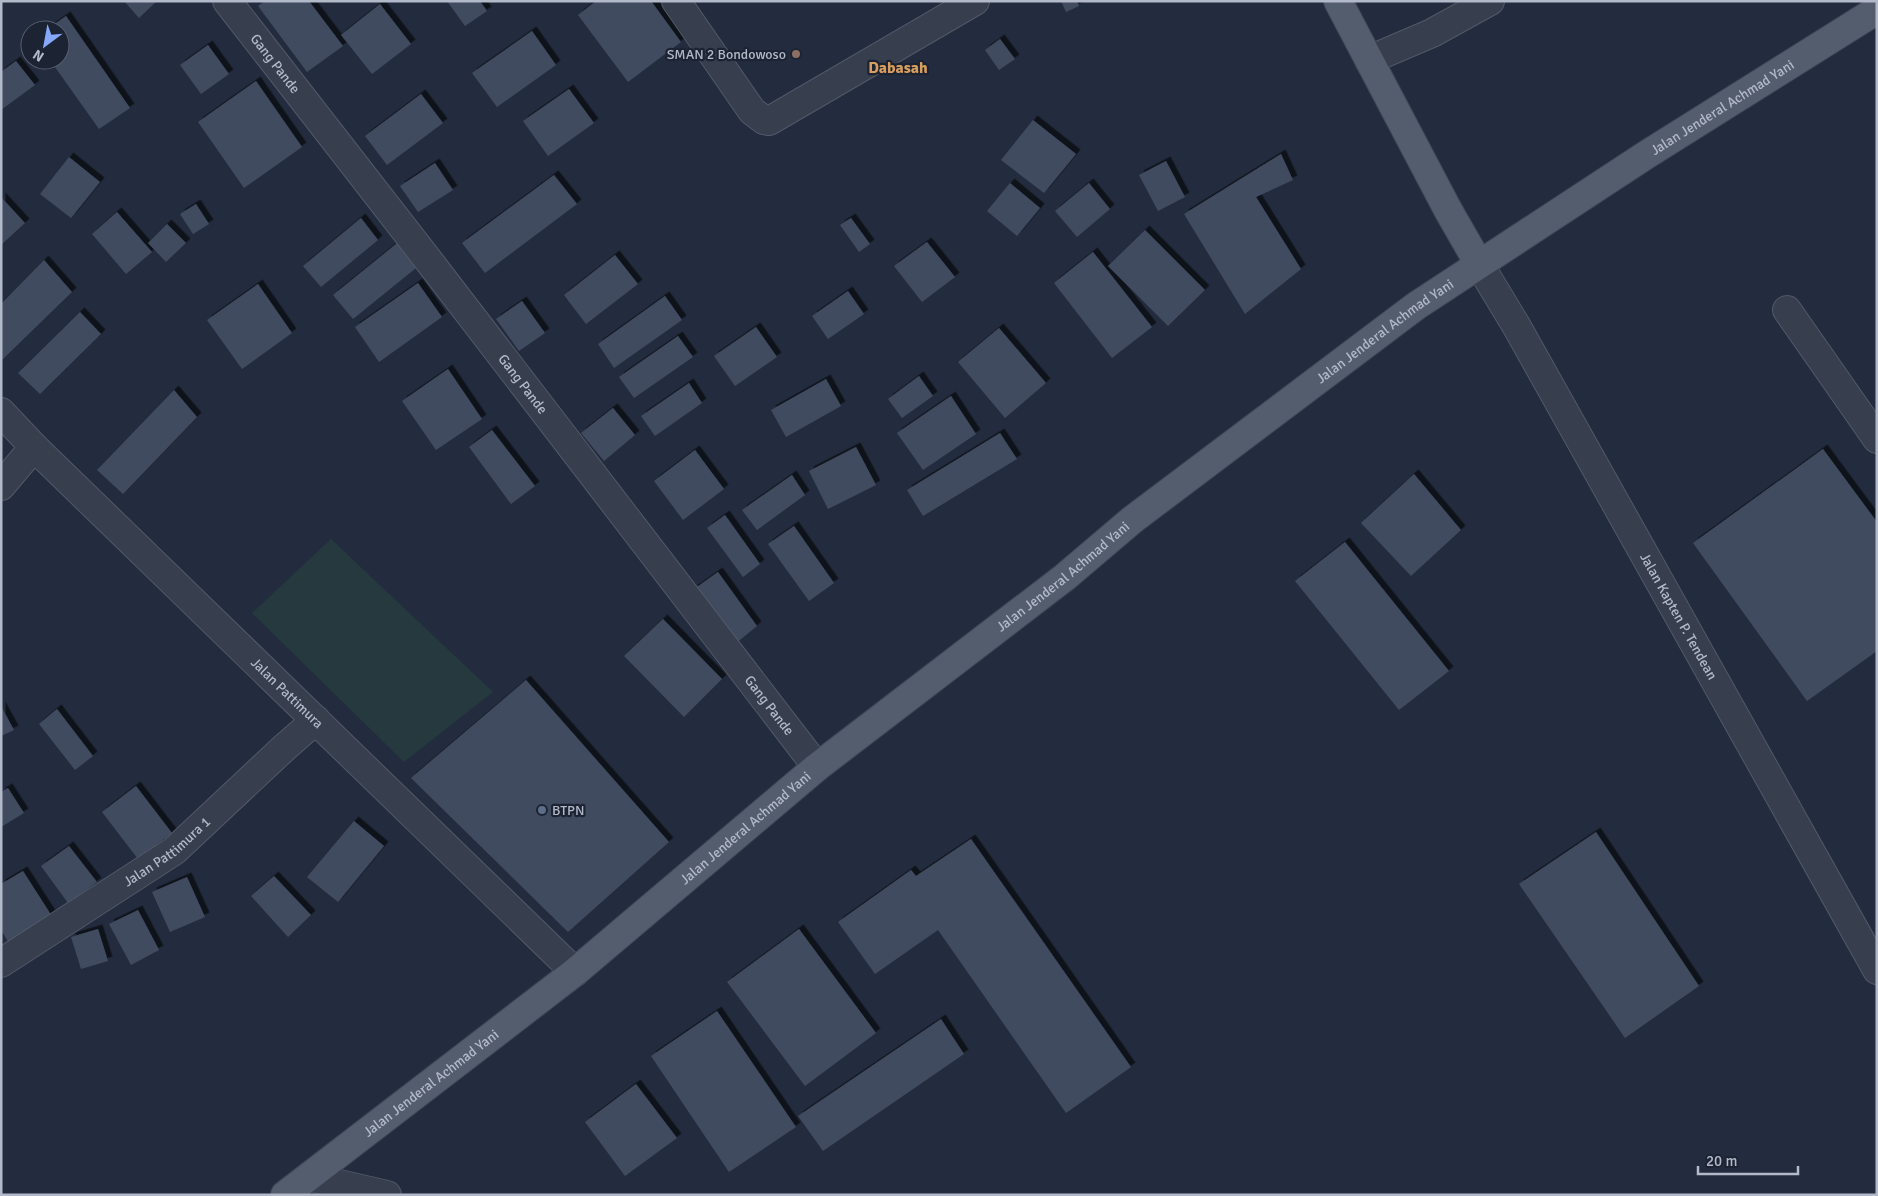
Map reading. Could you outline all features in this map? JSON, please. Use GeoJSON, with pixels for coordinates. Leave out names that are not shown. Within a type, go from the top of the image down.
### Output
{"type":"FeatureCollection","features":[{"type":"Feature","properties":{"kind":"main road"},"geometry":{"type":"LineString","coordinates":[[1338,1],[1479,264]]}},
{"type":"Feature","properties":{"kind":"main road","name":"Jalan Jenderal Achmad Yani"},"geometry":{"type":"LineString","coordinates":[[285,1195],[575,972],[817,767],[1065,577],[1140,514],[1416,306],[1646,155],[1877,10]]}},
{"type":"Feature","properties":{"kind":"street","name":"Gang Pande"},"geometry":{"type":"LineString","coordinates":[[227,1],[817,767]]}},
{"type":"Feature","properties":{"kind":"street"},"geometry":{"type":"LineString","coordinates":[[676,1],[752,111],[764,120],[769,121],[975,1]]}},
{"type":"Feature","properties":{"kind":"street"},"geometry":{"type":"LineString","coordinates":[[1370,60],[1432,33],[1490,1]]}},
{"type":"Feature","properties":{"kind":"street","name":"Jalan Kapten P. Tendean"},"geometry":{"type":"LineString","coordinates":[[1479,264],[1517,327],[1877,970]]}},
{"type":"Feature","properties":{"kind":"street"},"geometry":{"type":"LineString","coordinates":[[1788,310],[1877,439]]}},
{"type":"Feature","properties":{"kind":"street","name":"Jalan Pattimura"},"geometry":{"type":"LineString","coordinates":[[1,412],[34,447],[575,972]]}},
{"type":"Feature","properties":{"kind":"street"},"geometry":{"type":"LineString","coordinates":[[1,486],[34,447]]}},
{"type":"Feature","properties":{"kind":"street","name":"Jalan Pattimura 1"},"geometry":{"type":"LineString","coordinates":[[1,963],[174,851],[316,720]]}},
{"type":"Feature","properties":{"kind":"street"},"geometry":{"type":"LineString","coordinates":[[309,1177],[387,1195]]}},
{"type":"Feature","properties":{"kind":"green space"},"geometry":{"type":"Polygon","coordinates":[[[331,539],[493,692],[404,762],[252,613],[331,539]]]}},
{"type":"Feature","properties":{"kind":"building"},"geometry":{"type":"Polygon","coordinates":[[[124,1],[157,1],[139,18],[124,1]]]}},
{"type":"Feature","properties":{"kind":"building"},"geometry":{"type":"Polygon","coordinates":[[[265,1],[309,1],[343,46],[307,72],[258,6],[265,1]]]}},
{"type":"Feature","properties":{"kind":"building"},"geometry":{"type":"Polygon","coordinates":[[[447,1],[480,1],[487,11],[465,26],[447,1]]]}},
{"type":"Feature","properties":{"kind":"building"},"geometry":{"type":"Polygon","coordinates":[[[596,1],[651,1],[681,42],[628,82],[578,15],[596,1]]]}},
{"type":"Feature","properties":{"kind":"building"},"geometry":{"type":"Polygon","coordinates":[[[1061,1],[1077,1],[1079,6],[1066,12],[1061,1]]]}},
{"type":"Feature","properties":{"kind":"building"},"geometry":{"type":"Polygon","coordinates":[[[380,4],[411,44],[372,74],[341,35],[380,4]]]}},
{"type":"Feature","properties":{"kind":"building"},"geometry":{"type":"Polygon","coordinates":[[[66,16],[69,20],[60,20],[66,16]]]}},
{"type":"Feature","properties":{"kind":"building"},"geometry":{"type":"Polygon","coordinates":[[[70,22],[130,108],[99,129],[57,70],[70,70],[70,22]]]}},
{"type":"Feature","properties":{"kind":"building"},"geometry":{"type":"Polygon","coordinates":[[[532,31],[556,65],[497,107],[472,73],[532,31]]]}},
{"type":"Feature","properties":{"kind":"building"},"geometry":{"type":"Polygon","coordinates":[[[1000,39],[1015,59],[999,70],[985,50],[1000,39]]]}},
{"type":"Feature","properties":{"kind":"building"},"geometry":{"type":"Polygon","coordinates":[[[208,45],[229,74],[201,94],[180,65],[208,45]]]}},
{"type":"Feature","properties":{"kind":"building"},"geometry":{"type":"Polygon","coordinates":[[[16,61],[20,66],[20,70],[23,70],[35,85],[1,110],[1,72],[16,61]]]}},
{"type":"Feature","properties":{"kind":"building"},"geometry":{"type":"Polygon","coordinates":[[[256,81],[302,147],[244,188],[198,122],[256,81]]]}},
{"type":"Feature","properties":{"kind":"building"},"geometry":{"type":"Polygon","coordinates":[[[569,89],[594,123],[548,156],[523,121],[569,89]]]}},
{"type":"Feature","properties":{"kind":"building"},"geometry":{"type":"Polygon","coordinates":[[[421,94],[443,123],[387,165],[365,136],[421,94]]]}},
{"type":"Feature","properties":{"kind":"building"},"geometry":{"type":"Polygon","coordinates":[[[1033,120],[1076,154],[1044,193],[1001,160],[1033,120]]]}},
{"type":"Feature","properties":{"kind":"building"},"geometry":{"type":"Polygon","coordinates":[[[1281,154],[1293,180],[1256,197],[1301,269],[1245,314],[1184,214],[1281,154]]]}},
{"type":"Feature","properties":{"kind":"building"},"geometry":{"type":"Polygon","coordinates":[[[69,157],[100,182],[71,218],[40,194],[69,157]]]}},
{"type":"Feature","properties":{"kind":"building"},"geometry":{"type":"Polygon","coordinates":[[[1166,161],[1185,197],[1158,211],[1139,175],[1166,161]]]}},
{"type":"Feature","properties":{"kind":"building"},"geometry":{"type":"Polygon","coordinates":[[[435,163],[453,190],[418,212],[400,186],[435,163]]]}},
{"type":"Feature","properties":{"kind":"building"},"geometry":{"type":"Polygon","coordinates":[[[554,175],[577,204],[485,273],[462,243],[554,175]]]}},
{"type":"Feature","properties":{"kind":"building"},"geometry":{"type":"Polygon","coordinates":[[[1010,183],[1040,208],[1017,236],[987,211],[1010,183]]]}},
{"type":"Feature","properties":{"kind":"building"},"geometry":{"type":"Polygon","coordinates":[[[1089,183],[1110,209],[1077,237],[1055,211],[1089,183]]]}},
{"type":"Feature","properties":{"kind":"building"},"geometry":{"type":"Polygon","coordinates":[[[1,197],[25,223],[1,245],[1,197]]]}},
{"type":"Feature","properties":{"kind":"building"},"geometry":{"type":"Polygon","coordinates":[[[196,204],[209,224],[193,234],[180,214],[196,204]]]}},
{"type":"Feature","properties":{"kind":"building"},"geometry":{"type":"Polygon","coordinates":[[[117,212],[152,252],[126,274],[92,234],[117,212]]]}},
{"type":"Feature","properties":{"kind":"building"},"geometry":{"type":"Polygon","coordinates":[[[361,218],[378,240],[321,287],[303,266],[361,218]]]}},
{"type":"Feature","properties":{"kind":"building"},"geometry":{"type":"Polygon","coordinates":[[[851,218],[870,244],[859,252],[840,225],[851,218]]]}},
{"type":"Feature","properties":{"kind":"building"},"geometry":{"type":"Polygon","coordinates":[[[167,224],[186,243],[166,262],[148,243],[167,224]]]}},
{"type":"Feature","properties":{"kind":"building"},"geometry":{"type":"Polygon","coordinates":[[[1145,230],[1205,290],[1168,326],[1108,266],[1145,230]]]}},
{"type":"Feature","properties":{"kind":"building"},"geometry":{"type":"Polygon","coordinates":[[[401,240],[421,264],[353,319],[333,295],[401,240]]]}},
{"type":"Feature","properties":{"kind":"building"},"geometry":{"type":"Polygon","coordinates":[[[927,242],[955,277],[922,302],[894,266],[927,242]]]}},
{"type":"Feature","properties":{"kind":"building"},"geometry":{"type":"Polygon","coordinates":[[[1093,252],[1152,327],[1112,358],[1054,283],[1093,252]]]}},
{"type":"Feature","properties":{"kind":"building"},"geometry":{"type":"Polygon","coordinates":[[[615,255],[638,284],[586,324],[564,295],[615,255]]]}},
{"type":"Feature","properties":{"kind":"building"},"geometry":{"type":"Polygon","coordinates":[[[44,260],[72,292],[1,361],[1,304],[44,260]]]}},
{"type":"Feature","properties":{"kind":"building"},"geometry":{"type":"Polygon","coordinates":[[[418,283],[442,317],[379,362],[355,327],[418,283]]]}},
{"type":"Feature","properties":{"kind":"building"},"geometry":{"type":"Polygon","coordinates":[[[258,284],[292,333],[242,369],[207,320],[258,284]]]}},
{"type":"Feature","properties":{"kind":"building"},"geometry":{"type":"Polygon","coordinates":[[[848,291],[864,314],[828,339],[812,316],[848,291]]]}},
{"type":"Feature","properties":{"kind":"building"},"geometry":{"type":"Polygon","coordinates":[[[665,296],[682,320],[614,368],[598,344],[665,296]]]}},
{"type":"Feature","properties":{"kind":"building"},"geometry":{"type":"Polygon","coordinates":[[[522,301],[545,333],[519,351],[496,319],[522,301]]]}},
{"type":"Feature","properties":{"kind":"building"},"geometry":{"type":"Polygon","coordinates":[[[80,312],[101,334],[40,394],[18,373],[80,312]]]}},
{"type":"Feature","properties":{"kind":"building"},"geometry":{"type":"Polygon","coordinates":[[[756,327],[777,357],[735,386],[714,356],[756,327]]]}},
{"type":"Feature","properties":{"kind":"building"},"geometry":{"type":"Polygon","coordinates":[[[999,328],[1046,383],[1005,418],[958,362],[999,328]]]}},
{"type":"Feature","properties":{"kind":"building"},"geometry":{"type":"Polygon","coordinates":[[[678,336],[693,357],[634,398],[619,377],[678,336]]]}},
{"type":"Feature","properties":{"kind":"building"},"geometry":{"type":"Polygon","coordinates":[[[448,369],[482,419],[436,450],[402,401],[448,369]]]}},
{"type":"Feature","properties":{"kind":"building"},"geometry":{"type":"Polygon","coordinates":[[[919,376],[933,396],[902,418],[888,399],[919,376]]]}},
{"type":"Feature","properties":{"kind":"building"},"geometry":{"type":"Polygon","coordinates":[[[826,379],[841,406],[786,437],[771,410],[826,379]]]}},
{"type":"Feature","properties":{"kind":"building"},"geometry":{"type":"Polygon","coordinates":[[[689,383],[702,403],[655,436],[641,416],[689,383]]]}},
{"type":"Feature","properties":{"kind":"building"},"geometry":{"type":"Polygon","coordinates":[[[174,390],[197,417],[123,494],[97,470],[174,390]]]}},
{"type":"Feature","properties":{"kind":"building"},"geometry":{"type":"Polygon","coordinates":[[[951,396],[976,434],[923,470],[897,433],[951,396]]]}},
{"type":"Feature","properties":{"kind":"building"},"geometry":{"type":"Polygon","coordinates":[[[613,408],[635,435],[604,461],[581,433],[613,408]]]}},
{"type":"Feature","properties":{"kind":"building"},"geometry":{"type":"Polygon","coordinates":[[[492,430],[535,486],[511,504],[469,447],[492,430]]]}},
{"type":"Feature","properties":{"kind":"building"},"geometry":{"type":"Polygon","coordinates":[[[1000,433],[1017,459],[923,516],[907,490],[1000,433]]]}},
{"type":"Feature","properties":{"kind":"building"},"geometry":{"type":"Polygon","coordinates":[[[856,447],[876,485],[828,509],[809,471],[856,447]]]}},
{"type":"Feature","properties":{"kind":"building"},"geometry":{"type":"Polygon","coordinates":[[[1823,449],[1877,522],[1877,651],[1807,701],[1693,543],[1823,449]]]}},
{"type":"Feature","properties":{"kind":"building"},"geometry":{"type":"Polygon","coordinates":[[[695,450],[724,489],[683,520],[654,481],[695,450]]]}},
{"type":"Feature","properties":{"kind":"building"},"geometry":{"type":"Polygon","coordinates":[[[1414,474],[1461,530],[1411,576],[1361,523],[1414,474]]]}},
{"type":"Feature","properties":{"kind":"building"},"geometry":{"type":"Polygon","coordinates":[[[792,475],[805,495],[757,530],[742,510],[792,475]]]}},
{"type":"Feature","properties":{"kind":"building"},"geometry":{"type":"Polygon","coordinates":[[[725,515],[760,564],[743,577],[707,528],[725,515]]]}},
{"type":"Feature","properties":{"kind":"building"},"geometry":{"type":"Polygon","coordinates":[[[794,526],[834,583],[809,601],[768,544],[794,526]]]}},
{"type":"Feature","properties":{"kind":"building"},"geometry":{"type":"Polygon","coordinates":[[[1345,542],[1449,671],[1399,710],[1295,581],[1345,542]]]}},
{"type":"Feature","properties":{"kind":"building"},"geometry":{"type":"Polygon","coordinates":[[[718,572],[757,626],[729,649],[687,594],[718,572]]]}},
{"type":"Feature","properties":{"kind":"building"},"geometry":{"type":"Polygon","coordinates":[[[663,619],[722,679],[684,717],[624,656],[663,619]]]}},
{"type":"Feature","properties":{"kind":"building","name":"BTPN"},"geometry":{"type":"Polygon","coordinates":[[[526,680],[669,842],[568,932],[411,778],[526,680]]]}},
{"type":"Feature","properties":{"kind":"building"},"geometry":{"type":"Polygon","coordinates":[[[1,706],[14,730],[1,736],[1,706]]]}},
{"type":"Feature","properties":{"kind":"building"},"geometry":{"type":"Polygon","coordinates":[[[57,709],[93,756],[75,770],[39,724],[57,709]]]}},
{"type":"Feature","properties":{"kind":"building"},"geometry":{"type":"Polygon","coordinates":[[[136,786],[172,833],[138,859],[102,812],[136,786]]]}},
{"type":"Feature","properties":{"kind":"building"},"geometry":{"type":"Polygon","coordinates":[[[8,788],[24,813],[1,827],[1,792],[8,788]]]}},
{"type":"Feature","properties":{"kind":"building"},"geometry":{"type":"Polygon","coordinates":[[[354,821],[384,846],[338,902],[307,877],[354,821]]]}},
{"type":"Feature","properties":{"kind":"building"},"geometry":{"type":"Polygon","coordinates":[[[1596,832],[1699,986],[1625,1038],[1519,884],[1596,832]]]}},
{"type":"Feature","properties":{"kind":"building"},"geometry":{"type":"Polygon","coordinates":[[[971,839],[1131,1067],[1066,1113],[938,930],[875,974],[838,922],[911,870],[916,876],[971,839]]]}},
{"type":"Feature","properties":{"kind":"building"},"geometry":{"type":"Polygon","coordinates":[[[69,846],[97,882],[68,903],[41,866],[69,846]]]}},
{"type":"Feature","properties":{"kind":"building"},"geometry":{"type":"Polygon","coordinates":[[[23,871],[55,921],[12,948],[1,930],[1,884],[23,871]]]}},
{"type":"Feature","properties":{"kind":"building"},"geometry":{"type":"Polygon","coordinates":[[[274,876],[311,915],[288,937],[251,896],[274,876]]]}},
{"type":"Feature","properties":{"kind":"building"},"geometry":{"type":"Polygon","coordinates":[[[187,877],[205,917],[170,932],[152,892],[187,877]]]}},
{"type":"Feature","properties":{"kind":"building"},"geometry":{"type":"Polygon","coordinates":[[[138,910],[159,950],[131,965],[109,924],[138,910]]]}},
{"type":"Feature","properties":{"kind":"building"},"geometry":{"type":"Polygon","coordinates":[[[98,929],[108,961],[81,969],[71,937],[98,929]]]}},
{"type":"Feature","properties":{"kind":"building"},"geometry":{"type":"Polygon","coordinates":[[[799,929],[876,1033],[805,1086],[727,982],[799,929]]]}},
{"type":"Feature","properties":{"kind":"building"},"geometry":{"type":"Polygon","coordinates":[[[717,1011],[796,1127],[729,1172],[651,1056],[717,1011]]]}},
{"type":"Feature","properties":{"kind":"building"},"geometry":{"type":"Polygon","coordinates":[[[941,1019],[964,1054],[823,1151],[798,1116],[941,1019]]]}},
{"type":"Feature","properties":{"kind":"building"},"geometry":{"type":"Polygon","coordinates":[[[636,1084],[677,1138],[625,1176],[585,1122],[636,1084]]]}},
{"type":"Feature","properties":{"kind":"place","name":"SMAN 2 Bondowoso"},"geometry":{"type":"Point","coordinates":[796,54]}},
{"type":"Feature","properties":{"kind":"place","name":"BTPN"},"geometry":{"type":"Point","coordinates":[542,810]}},
{"type":"Feature","properties":{"kind":"district","name":"Dabasah"},"geometry":{"type":"Point","coordinates":[898,68]}}]}
